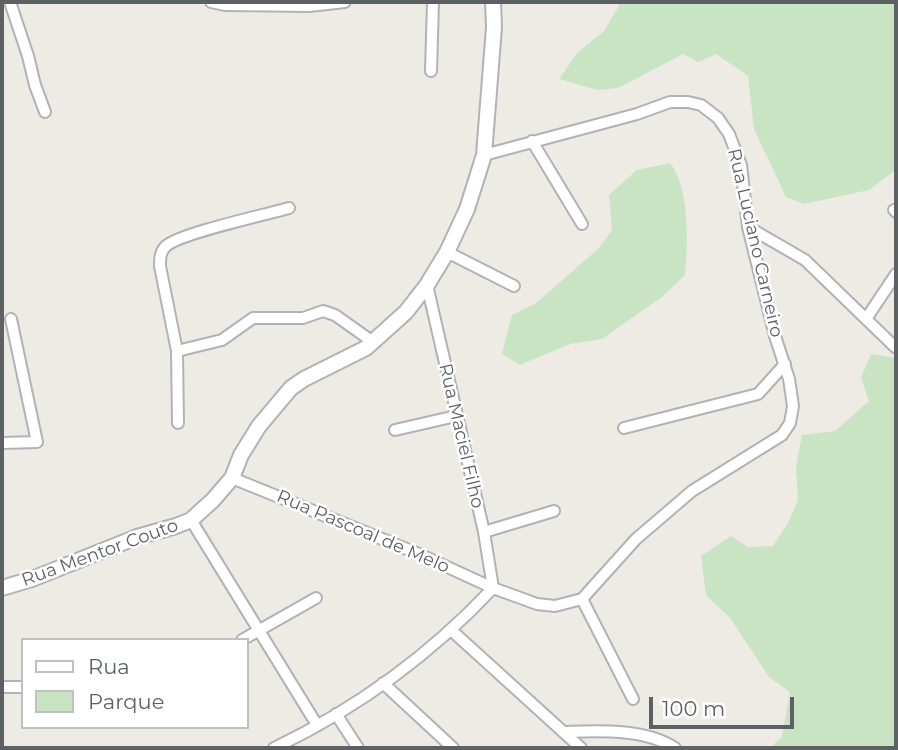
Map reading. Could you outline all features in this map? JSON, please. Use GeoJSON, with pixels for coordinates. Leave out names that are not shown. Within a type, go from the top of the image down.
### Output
{"type":"FeatureCollection","features":[{"type":"Feature","properties":{"kind":"street"},"geometry":{"type":"LineString","coordinates":[[10,2],[28,56],[34,85],[45,111]]}},
{"type":"Feature","properties":{"kind":"street"},"geometry":{"type":"LineString","coordinates":[[211,2],[225,5],[309,6],[343,2]]}},
{"type":"Feature","properties":{"kind":"street"},"geometry":{"type":"LineString","coordinates":[[431,71],[433,2]]}},
{"type":"Feature","properties":{"kind":"street","name":"Rua Mentor Couto"},"geometry":{"type":"LineString","coordinates":[[2,587],[32,579],[137,537],[191,520],[232,478],[241,455],[259,426],[291,388],[366,348],[406,312],[427,285],[447,252],[467,209],[484,155],[494,27],[493,2]]}},
{"type":"Feature","properties":{"kind":"street","name":"Rua Luciano Carneiro"},"geometry":{"type":"LineString","coordinates":[[484,155],[638,114],[670,102],[701,105],[718,118],[729,134],[741,165],[748,227],[775,336],[785,364],[793,407],[790,423],[782,435],[692,491],[636,540],[582,599]]}},
{"type":"Feature","properties":{"kind":"street"},"geometry":{"type":"LineString","coordinates":[[532,141],[582,223]]}},
{"type":"Feature","properties":{"kind":"street"},"geometry":{"type":"LineString","coordinates":[[178,423],[177,351],[160,266],[163,248],[181,238],[289,208]]}},
{"type":"Feature","properties":{"kind":"street"},"geometry":{"type":"LineString","coordinates":[[748,227],[805,260],[895,347]]}},
{"type":"Feature","properties":{"kind":"street"},"geometry":{"type":"LineString","coordinates":[[447,252],[514,286]]}},
{"type":"Feature","properties":{"kind":"street"},"geometry":{"type":"LineString","coordinates":[[866,319],[896,274]]}},
{"type":"Feature","properties":{"kind":"street","name":"Rua Maciel Filho"},"geometry":{"type":"LineString","coordinates":[[427,285],[484,532],[493,588]]}},
{"type":"Feature","properties":{"kind":"street"},"geometry":{"type":"LineString","coordinates":[[177,351],[222,340],[253,318],[303,318],[323,311],[373,342]]}},
{"type":"Feature","properties":{"kind":"street"},"geometry":{"type":"LineString","coordinates":[[2,443],[37,442],[11,319]]}},
{"type":"Feature","properties":{"kind":"street"},"geometry":{"type":"LineString","coordinates":[[624,428],[758,394],[785,364]]}},
{"type":"Feature","properties":{"kind":"street"},"geometry":{"type":"LineString","coordinates":[[395,430],[456,416]]}},
{"type":"Feature","properties":{"kind":"street","name":"Rua Pascoal de Melo"},"geometry":{"type":"LineString","coordinates":[[232,478],[537,604],[555,606],[582,599]]}},
{"type":"Feature","properties":{"kind":"street"},"geometry":{"type":"LineString","coordinates":[[484,532],[554,511]]}},
{"type":"Feature","properties":{"kind":"street"},"geometry":{"type":"LineString","coordinates":[[191,520],[317,726]]}},
{"type":"Feature","properties":{"kind":"street"},"geometry":{"type":"LineString","coordinates":[[274,748],[317,726],[383,683],[451,630],[493,588]]}},
{"type":"Feature","properties":{"kind":"street"},"geometry":{"type":"LineString","coordinates":[[246,638],[316,598]]}},
{"type":"Feature","properties":{"kind":"street"},"geometry":{"type":"LineString","coordinates":[[582,599],[633,699]]}},
{"type":"Feature","properties":{"kind":"street"},"geometry":{"type":"LineString","coordinates":[[451,630],[580,748]]}},
{"type":"Feature","properties":{"kind":"street"},"geometry":{"type":"LineString","coordinates":[[383,683],[453,748]]}},
{"type":"Feature","properties":{"kind":"street"},"geometry":{"type":"LineString","coordinates":[[2,687],[21,687]]}},
{"type":"Feature","properties":{"kind":"street"},"geometry":{"type":"LineString","coordinates":[[336,714],[358,748]]}},
{"type":"Feature","properties":{"kind":"street"},"geometry":{"type":"LineString","coordinates":[[563,732],[596,731],[649,736],[675,748]]}},
{"type":"Feature","properties":{"kind":"green space"},"geometry":{"type":"Polygon","coordinates":[[[618,2],[896,2],[896,170],[869,190],[804,204],[786,197],[754,129],[748,76],[716,54],[698,62],[683,54],[618,88],[598,90],[559,79],[578,52],[604,31],[619,6],[618,2]]]}},
{"type":"Feature","properties":{"kind":"green space"},"geometry":{"type":"Polygon","coordinates":[[[670,163],[677,174],[684,201],[687,233],[685,275],[662,297],[602,339],[570,344],[520,365],[502,354],[512,315],[536,303],[599,248],[612,230],[609,195],[637,170],[670,163]]]}},
{"type":"Feature","properties":{"kind":"green space"},"geometry":{"type":"Polygon","coordinates":[[[871,354],[896,358],[896,748],[770,748],[782,736],[790,692],[769,677],[730,618],[706,595],[701,556],[731,536],[748,547],[773,546],[788,523],[798,500],[796,467],[802,435],[835,431],[869,401],[861,378],[871,354]]]}}]}
